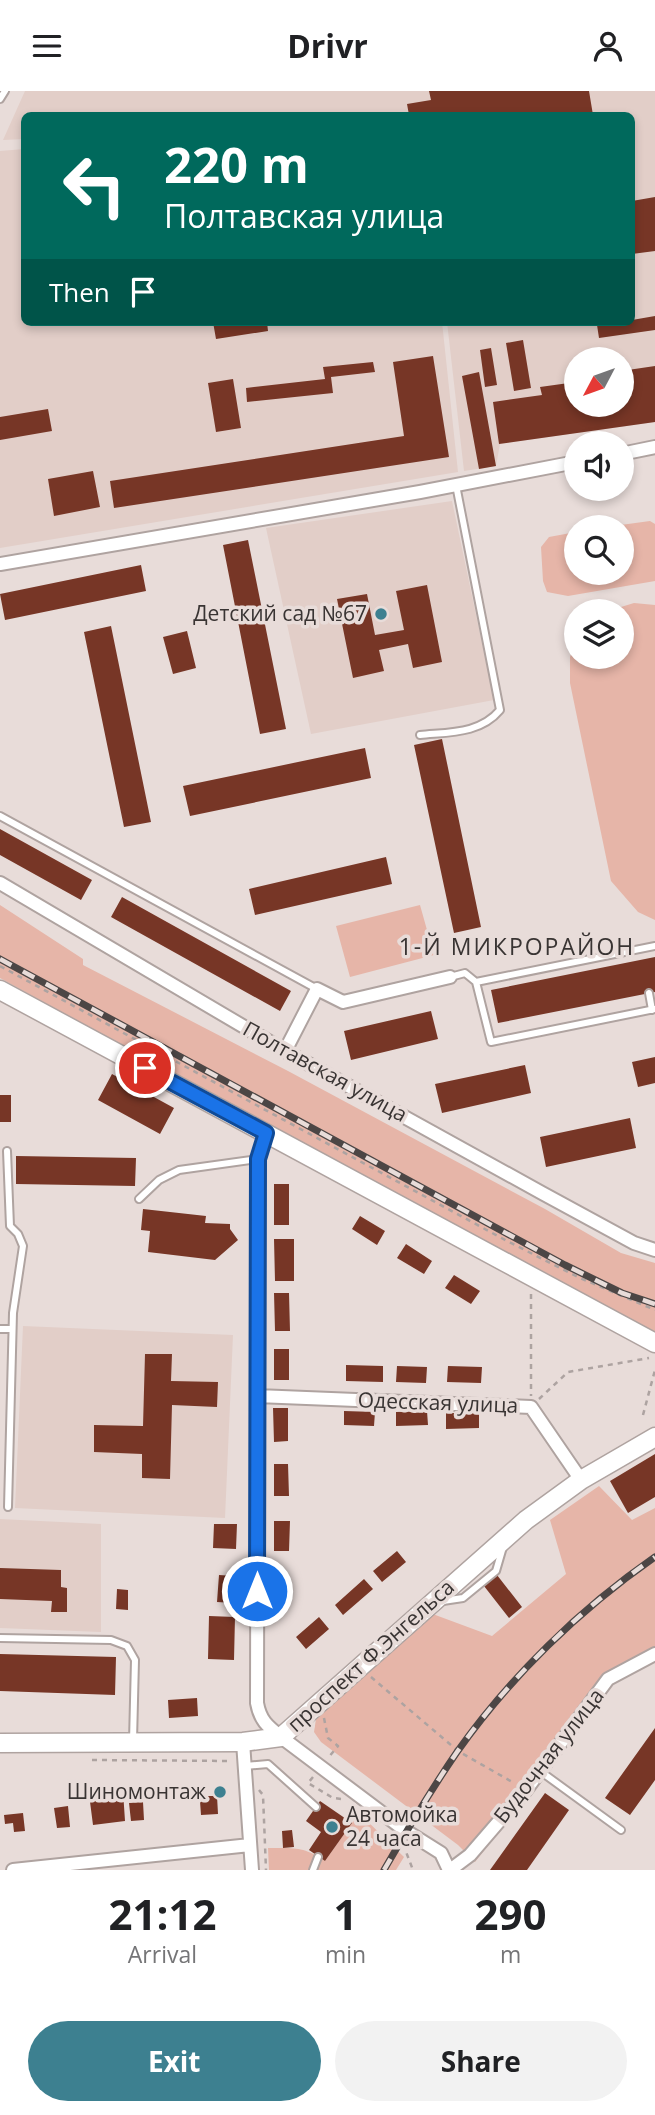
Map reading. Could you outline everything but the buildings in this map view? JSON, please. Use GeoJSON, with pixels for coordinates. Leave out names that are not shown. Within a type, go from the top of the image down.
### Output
{"type":"FeatureCollection","features":[{"type":"Feature","properties":{"kind":"street"},"geometry":{"type":"LineString","coordinates":[[634,451],[655,447]]}},
{"type":"Feature","properties":{"kind":"street"},"geometry":{"type":"LineString","coordinates":[[0,564],[564,464]]}},
{"type":"Feature","properties":{"kind":"street","name":"Полтавская улица"},"geometry":{"type":"LineString","coordinates":[[0,883],[285,1051],[634,1243],[655,1250]]}},
{"type":"Feature","properties":{"kind":"street"},"geometry":{"type":"LineString","coordinates":[[285,1051],[317,989],[343,1002],[450,977]]}},
{"type":"Feature","properties":{"kind":"street"},"geometry":{"type":"LineString","coordinates":[[0,990],[655,1343]]}},
{"type":"Feature","properties":{"kind":"street"},"geometry":{"type":"LineString","coordinates":[[266,1133],[258,1159],[259,1716],[281,1737],[407,1831],[441,1853],[450,1870]]}},
{"type":"Feature","properties":{"kind":"street","name":"Одесская улица"},"geometry":{"type":"LineString","coordinates":[[257,1396],[531,1407],[581,1480]]}},
{"type":"Feature","properties":{"kind":"street","name":"проспект Ф.Энгельса"},"geometry":{"type":"LineString","coordinates":[[0,1742],[243,1742],[281,1737],[506,1538],[581,1480],[655,1437]]}},
{"type":"Feature","properties":{"kind":"street","name":"Будочная улица"},"geometry":{"type":"LineString","coordinates":[[450,1870],[470,1855],[526,1790],[608,1679],[655,1654]]}},
{"type":"Feature","properties":{"kind":"street"},"geometry":{"type":"LineString","coordinates":[[243,1742],[252,1870]]}},
{"type":"Feature","properties":{"kind":"street"},"geometry":{"type":"LineString","coordinates":[[13,1870],[250,1845]]}},
{"type":"Feature","properties":{"kind":"lane"},"geometry":{"type":"LineString","coordinates":[[0,99],[5,91]]}},
{"type":"Feature","properties":{"kind":"lane"},"geometry":{"type":"LineString","coordinates":[[420,735],[479,728],[493,719],[500,710],[456,485]]}},
{"type":"Feature","properties":{"kind":"lane"},"geometry":{"type":"LineString","coordinates":[[0,816],[317,989]]}},
{"type":"Feature","properties":{"kind":"lane"},"geometry":{"type":"LineString","coordinates":[[477,982],[655,946]]}},
{"type":"Feature","properties":{"kind":"lane"},"geometry":{"type":"LineString","coordinates":[[643,949],[645,959]]}},
{"type":"Feature","properties":{"kind":"lane"},"geometry":{"type":"LineString","coordinates":[[450,977],[465,973],[477,982],[491,1042],[653,1009],[649,993]]}},
{"type":"Feature","properties":{"kind":"lane"},"geometry":{"type":"LineString","coordinates":[[7,1151],[10,1226],[23,1245],[12,1329],[8,1507]]}},
{"type":"Feature","properties":{"kind":"lane"},"geometry":{"type":"LineString","coordinates":[[139,1199],[159,1179],[179,1170],[258,1159]]}},
{"type":"Feature","properties":{"kind":"lane"},"geometry":{"type":"LineString","coordinates":[[0,1329],[12,1329]]}},
{"type":"Feature","properties":{"kind":"lane"},"geometry":{"type":"LineString","coordinates":[[0,1467],[9,1468]]}},
{"type":"Feature","properties":{"kind":"lane"},"geometry":{"type":"LineString","coordinates":[[0,1638],[111,1640],[127,1646],[135,1660],[133,1742]]}},
{"type":"Feature","properties":{"kind":"lane"},"geometry":{"type":"LineString","coordinates":[[245,1766],[268,1764],[316,1807]]}},
{"type":"Feature","properties":{"kind":"lane"},"geometry":{"type":"LineString","coordinates":[[540,1771],[621,1830]]}},
{"type":"Feature","properties":{"kind":"lane"},"geometry":{"type":"LineString","coordinates":[[313,1870],[318,1857]]}},
{"type":"Feature","properties":{"kind":"path"},"geometry":{"type":"LineString","coordinates":[[0,966],[507,1241],[580,1278],[655,1310]]}},
{"type":"Feature","properties":{"kind":"path"},"geometry":{"type":"LineString","coordinates":[[531,1407],[532,1277]]}},
{"type":"Feature","properties":{"kind":"path"},"geometry":{"type":"LineString","coordinates":[[531,1407],[568,1372],[655,1357]]}},
{"type":"Feature","properties":{"kind":"path"},"geometry":{"type":"LineString","coordinates":[[643,1415],[655,1370]]}},
{"type":"Feature","properties":{"kind":"path"},"geometry":{"type":"LineString","coordinates":[[359,1667],[458,1751],[526,1790]]}},
{"type":"Feature","properties":{"kind":"path"},"geometry":{"type":"LineString","coordinates":[[315,1707],[326,1721],[328,1738],[338,1746],[309,1783],[333,1798]]}},
{"type":"Feature","properties":{"kind":"path"},"geometry":{"type":"LineString","coordinates":[[80,1759],[235,1762],[245,1766]]}},
{"type":"Feature","properties":{"kind":"shaded area"},"geometry":{"type":"Polygon","coordinates":[[[25,91],[655,91],[655,422],[592,431],[564,431],[564,435],[500,444],[496,466],[464,471],[447,326],[635,326],[635,112],[21,112],[21,139],[3,140],[25,91]]]}},
{"type":"Feature","properties":{"kind":"shaded area"},"geometry":{"type":"Polygon","coordinates":[[[21,149],[21,326],[442,326],[458,472],[0,548],[0,151],[21,149]]]}},
{"type":"Feature","properties":{"kind":"shaded area","name":"Детский сад №67"},"geometry":{"type":"Polygon","coordinates":[[[452,501],[494,700],[311,734],[266,528],[452,501]]]}},
{"type":"Feature","properties":{"kind":"shaded area"},"geometry":{"type":"Polygon","coordinates":[[[650,521],[655,524],[655,581],[634,585],[634,523],[650,521]]]}},
{"type":"Feature","properties":{"kind":"shaded area"},"geometry":{"type":"Polygon","coordinates":[[[564,534],[564,585],[632,585],[568,596],[547,592],[543,581],[541,547],[549,537],[564,534]]]}},
{"type":"Feature","properties":{"kind":"shaded area"},"geometry":{"type":"Polygon","coordinates":[[[634,603],[655,605],[655,920],[638,912],[611,881],[570,683],[570,669],[634,669],[634,603]]]}},
{"type":"Feature","properties":{"kind":"shaded area"},"geometry":{"type":"Polygon","coordinates":[[[0,905],[83,959],[83,965],[288,1071],[545,1209],[621,1253],[655,1263],[655,1337],[0,978],[0,905]]]}},
{"type":"Feature","properties":{"kind":"shaded area"},"geometry":{"type":"Polygon","coordinates":[[[420,905],[434,955],[350,977],[336,926],[420,905]]]}},
{"type":"Feature","properties":{"kind":"shaded area"},"geometry":{"type":"Polygon","coordinates":[[[23,1326],[233,1335],[225,1518],[15,1508],[23,1326]]]}},
{"type":"Feature","properties":{"kind":"shaded area"},"geometry":{"type":"Polygon","coordinates":[[[599,1486],[632,1520],[655,1508],[655,1656],[611,1681],[530,1793],[475,1862],[458,1845],[321,1742],[314,1732],[316,1719],[383,1653],[430,1613],[492,1636],[566,1574],[550,1520],[599,1486]]]}},
{"type":"Feature","properties":{"kind":"shaded area"},"geometry":{"type":"Polygon","coordinates":[[[0,1519],[101,1524],[101,1632],[0,1628],[0,1519]]]}},
{"type":"Feature","properties":{"kind":"shaded area"},"geometry":{"type":"Polygon","coordinates":[[[359,1813],[404,1857],[396,1870],[269,1870],[268,1848],[298,1849],[325,1861],[359,1813]]]}},
{"type":"Feature","properties":{"kind":"railway"},"geometry":{"type":"LineString","coordinates":[[0,959],[565,1265],[622,1293],[655,1304]]}},
{"type":"Feature","properties":{"kind":"railway"},"geometry":{"type":"LineString","coordinates":[[384,1870],[447,1766],[500,1697],[573,1622],[655,1557]]}},
{"type":"Feature","properties":{"kind":"place","name":"Детский сад №67"},"geometry":{"type":"Point","coordinates":[381,614]}},
{"type":"Feature","properties":{"kind":"place","name":"Шиномонтаж"},"geometry":{"type":"Point","coordinates":[220,1792]}},
{"type":"Feature","properties":{"kind":"place","name":"Автомойка 24 часа"},"geometry":{"type":"Point","coordinates":[332,1827]}},
{"type":"Feature","properties":{"kind":"district","name":"1-Й МИКРОРАЙОН"},"geometry":{"type":"Point","coordinates":[517,947]}},
{"type":"Feature","properties":{"kind":"route"},"geometry":{"type":"LineString","coordinates":[[145,1068],[266,1133],[258,1159],[257,1591]]}}]}
